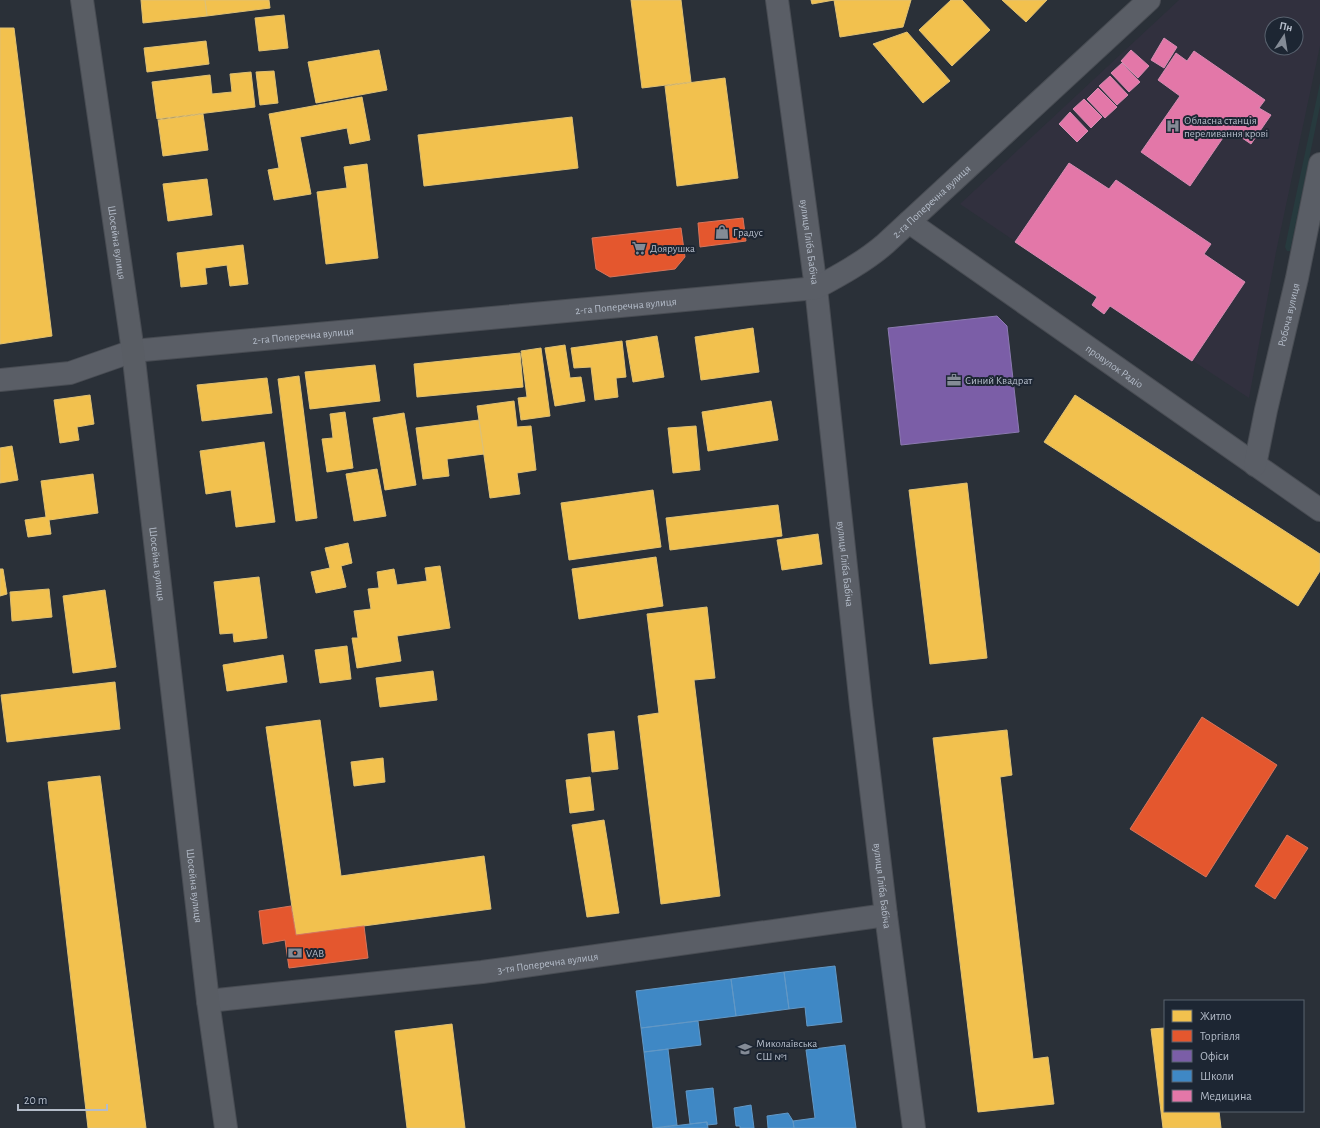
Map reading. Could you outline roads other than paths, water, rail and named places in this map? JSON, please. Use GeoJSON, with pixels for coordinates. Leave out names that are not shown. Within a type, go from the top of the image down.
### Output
{"type":"FeatureCollection","features":[{"type":"Feature","properties":{"kind":"street","name":"Шосейна вулиця"},"geometry":{"type":"LineString","coordinates":[[82,0],[133,351],[208,1001],[226,1128]]}},
{"type":"Feature","properties":{"kind":"street","name":"вулиця Гліба Бабіча"},"geometry":{"type":"LineString","coordinates":[[777,0],[816,288],[860,698],[886,915],[914,1128]]}},
{"type":"Feature","properties":{"kind":"street","name":"2-га Поперечна вулиця"},"geometry":{"type":"LineString","coordinates":[[0,380],[70,373],[133,351],[816,288],[846,272],[873,254],[910,222],[1149,0]]}},
{"type":"Feature","properties":{"kind":"street","name":"Робоча вулиця"},"geometry":{"type":"LineString","coordinates":[[1255,466],[1266,410],[1297,278],[1320,164]]}},
{"type":"Feature","properties":{"kind":"street","name":"провулок Радіо"},"geometry":{"type":"LineString","coordinates":[[910,222],[1255,466],[1320,510]]}},
{"type":"Feature","properties":{"kind":"street","name":"3-тя Поперечна вулиця"},"geometry":{"type":"LineString","coordinates":[[208,1001],[482,972],[886,915]]}},
{"type":"Feature","properties":{"kind":"place","name":"Обласна станція переливання крові"},"geometry":{"type":"Point","coordinates":[1173,126]}},
{"type":"Feature","properties":{"kind":"place","name":"Градус"},"geometry":{"type":"Point","coordinates":[722,232]}},
{"type":"Feature","properties":{"kind":"place","name":"Доярушка"},"geometry":{"type":"Point","coordinates":[639,248]}},
{"type":"Feature","properties":{"kind":"place","name":"Синий Квадрат"},"geometry":{"type":"Point","coordinates":[954,380]}},
{"type":"Feature","properties":{"kind":"place","name":"VAB"},"geometry":{"type":"Point","coordinates":[295,953]}},
{"type":"Feature","properties":{"kind":"place","name":"Миколаївська СШ №1"},"geometry":{"type":"Point","coordinates":[745,1049]}}]}
